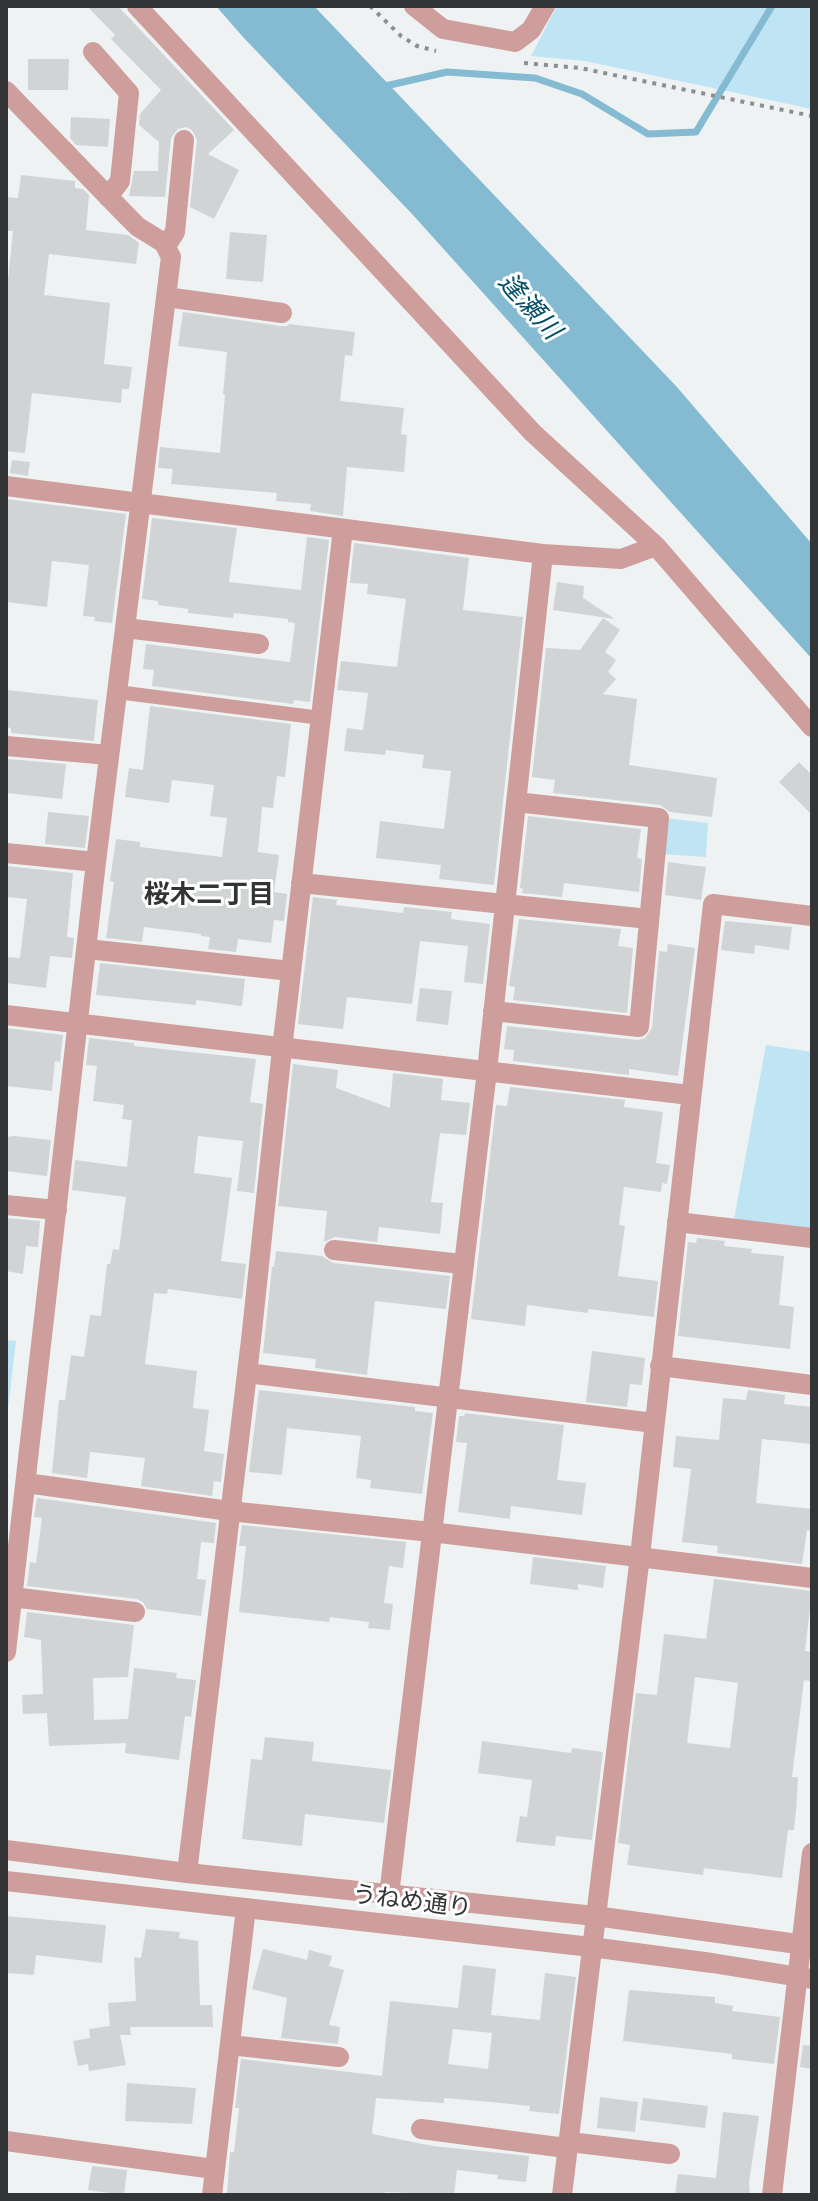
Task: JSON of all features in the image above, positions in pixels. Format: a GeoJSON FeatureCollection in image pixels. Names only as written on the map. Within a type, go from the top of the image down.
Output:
{"type":"FeatureCollection","features":[{"type":"Feature","properties":{"kind":"street"},"geometry":{"type":"LineString","coordinates":[[137,6],[533,433],[656,546],[812,727]]}},
{"type":"Feature","properties":{"kind":"street"},"geometry":{"type":"LineString","coordinates":[[414,6],[443,29],[515,42],[531,30],[545,6]]}},
{"type":"Feature","properties":{"kind":"street"},"geometry":{"type":"LineString","coordinates":[[93,52],[129,93],[120,181],[108,197]]}},
{"type":"Feature","properties":{"kind":"street"},"geometry":{"type":"LineString","coordinates":[[6,91],[138,227],[166,246],[171,262],[96,862],[6,1652]]}},
{"type":"Feature","properties":{"kind":"street"},"geometry":{"type":"LineString","coordinates":[[166,246],[175,232],[184,140]]}},
{"type":"Feature","properties":{"kind":"street"},"geometry":{"type":"LineString","coordinates":[[166,297],[282,313]]}},
{"type":"Feature","properties":{"kind":"street"},"geometry":{"type":"LineString","coordinates":[[6,486],[543,554],[621,559],[656,546]]}},
{"type":"Feature","properties":{"kind":"street"},"geometry":{"type":"LineString","coordinates":[[187,1873],[343,529]]}},
{"type":"Feature","properties":{"kind":"street"},"geometry":{"type":"LineString","coordinates":[[389,1895],[487,1071],[543,554]]}},
{"type":"Feature","properties":{"kind":"street"},"geometry":{"type":"LineString","coordinates":[[125,628],[259,644]]}},
{"type":"Feature","properties":{"kind":"street"},"geometry":{"type":"LineString","coordinates":[[6,746],[109,755]]}},
{"type":"Feature","properties":{"kind":"street"},"geometry":{"type":"LineString","coordinates":[[493,1011],[639,1027],[659,818],[516,802]]}},
{"type":"Feature","properties":{"kind":"street"},"geometry":{"type":"LineString","coordinates":[[6,853],[96,862]]}},
{"type":"Feature","properties":{"kind":"street"},"geometry":{"type":"LineString","coordinates":[[301,883],[649,919]]}},
{"type":"Feature","properties":{"kind":"street"},"geometry":{"type":"LineString","coordinates":[[562,2195],[640,1556],[713,904],[812,916]]}},
{"type":"Feature","properties":{"kind":"street"},"geometry":{"type":"LineString","coordinates":[[87,949],[291,971]]}},
{"type":"Feature","properties":{"kind":"street"},"geometry":{"type":"LineString","coordinates":[[6,1015],[690,1095]]}},
{"type":"Feature","properties":{"kind":"street"},"geometry":{"type":"LineString","coordinates":[[6,1205],[57,1210]]}},
{"type":"Feature","properties":{"kind":"street"},"geometry":{"type":"LineString","coordinates":[[677,1222],[812,1238]]}},
{"type":"Feature","properties":{"kind":"street"},"geometry":{"type":"LineString","coordinates":[[334,1250],[462,1264]]}},
{"type":"Feature","properties":{"kind":"street"},"geometry":{"type":"LineString","coordinates":[[660,1366],[812,1385]]}},
{"type":"Feature","properties":{"kind":"street"},"geometry":{"type":"LineString","coordinates":[[247,1373],[654,1423]]}},
{"type":"Feature","properties":{"kind":"street"},"geometry":{"type":"LineString","coordinates":[[26,1483],[229,1511],[812,1578]]}},
{"type":"Feature","properties":{"kind":"street"},"geometry":{"type":"LineString","coordinates":[[12,1597],[135,1612]]}},
{"type":"Feature","properties":{"kind":"street","name":"うねめ通り"},"geometry":{"type":"LineString","coordinates":[[6,1850],[187,1873],[595,1916],[807,1945]]}},
{"type":"Feature","properties":{"kind":"street"},"geometry":{"type":"LineString","coordinates":[[772,2195],[805,1977],[812,1853]]}},
{"type":"Feature","properties":{"kind":"street","name":"うねめ通り"},"geometry":{"type":"LineString","coordinates":[[6,1881],[591,1947],[805,1977]]}},
{"type":"Feature","properties":{"kind":"street"},"geometry":{"type":"LineString","coordinates":[[212,2195],[246,1908]]}},
{"type":"Feature","properties":{"kind":"street"},"geometry":{"type":"LineString","coordinates":[[230,2045],[339,2057]]}},
{"type":"Feature","properties":{"kind":"street"},"geometry":{"type":"LineString","coordinates":[[421,2129],[558,2147],[578,2143],[670,2154]]}},
{"type":"Feature","properties":{"kind":"street"},"geometry":{"type":"LineString","coordinates":[[6,2141],[214,2169]]}},
{"type":"Feature","properties":{"kind":"lane"},"geometry":{"type":"LineString","coordinates":[[117,692],[321,718]]}},
{"type":"Feature","properties":{"kind":"path"},"geometry":{"type":"LineString","coordinates":[[370,6],[401,36],[417,46],[440,52]]}},
{"type":"Feature","properties":{"kind":"path"},"geometry":{"type":"LineString","coordinates":[[523,63],[580,68],[812,116]]}},
{"type":"Feature","properties":{"kind":"shaded area"},"geometry":{"type":"Polygon","coordinates":[[[557,6],[812,6],[812,109],[585,61],[531,56],[557,6]]]}},
{"type":"Feature","properties":{"kind":"shaded area"},"geometry":{"type":"Polygon","coordinates":[[[665,818],[708,823],[706,857],[661,854],[665,818]]]}},
{"type":"Feature","properties":{"kind":"shaded area"},"geometry":{"type":"Polygon","coordinates":[[[766,1045],[812,1052],[812,1231],[734,1219],[766,1045]]]}},
{"type":"Feature","properties":{"kind":"shaded area"},"geometry":{"type":"Polygon","coordinates":[[[6,1340],[16,1341],[6,1426],[6,1340]]]}},
{"type":"Feature","properties":{"kind":"water","name":"逢瀬川"},"geometry":{"type":"Polygon","coordinates":[[[216,6],[314,6],[676,386],[812,544],[812,659],[413,215],[216,6]]]}},
{"type":"Feature","properties":{"kind":"building"},"geometry":{"type":"Polygon","coordinates":[[[87,6],[118,6],[234,130],[208,154],[239,170],[214,219],[190,207],[197,140],[192,130],[186,127],[178,129],[171,138],[165,197],[129,196],[134,171],[158,171],[159,142],[139,125],[140,114],[161,90],[111,39],[115,35],[87,6]]]}},
{"type":"Feature","properties":{"kind":"building"},"geometry":{"type":"Polygon","coordinates":[[[28,59],[69,59],[68,90],[28,90],[28,59]]]}},
{"type":"Feature","properties":{"kind":"building"},"geometry":{"type":"Polygon","coordinates":[[[71,117],[110,119],[108,147],[76,145],[70,138],[71,117]]]}},
{"type":"Feature","properties":{"kind":"building"},"geometry":{"type":"Polygon","coordinates":[[[21,175],[75,181],[75,188],[83,189],[89,195],[86,230],[128,235],[139,243],[136,264],[49,254],[44,295],[110,303],[104,364],[132,367],[129,389],[122,389],[121,403],[32,393],[25,453],[6,451],[6,299],[13,231],[6,231],[6,197],[18,198],[21,175]]]}},
{"type":"Feature","properties":{"kind":"building"},"geometry":{"type":"Polygon","coordinates":[[[230,232],[267,235],[263,282],[226,279],[230,232]]]}},
{"type":"Feature","properties":{"kind":"building"},"geometry":{"type":"Polygon","coordinates":[[[183,312],[280,326],[289,324],[355,332],[352,356],[345,355],[340,401],[404,408],[401,434],[407,435],[404,472],[347,467],[343,516],[310,511],[311,504],[276,501],[277,493],[171,484],[173,469],[158,468],[160,447],[220,453],[225,395],[227,352],[178,346],[183,312]]]}},
{"type":"Feature","properties":{"kind":"building"},"geometry":{"type":"Polygon","coordinates":[[[12,460],[30,462],[28,476],[10,473],[12,460]]]}},
{"type":"Feature","properties":{"kind":"building"},"geometry":{"type":"Polygon","coordinates":[[[6,499],[126,514],[112,623],[83,616],[89,565],[52,561],[47,607],[6,602],[6,499]]]}},
{"type":"Feature","properties":{"kind":"building"},"geometry":{"type":"Polygon","coordinates":[[[152,518],[237,528],[229,582],[301,590],[307,537],[329,540],[310,702],[294,700],[293,704],[152,686],[154,670],[143,669],[146,644],[290,662],[295,623],[288,622],[288,619],[234,613],[233,618],[188,613],[188,609],[158,605],[158,601],[142,599],[152,518]]]}},
{"type":"Feature","properties":{"kind":"building"},"geometry":{"type":"Polygon","coordinates":[[[354,543],[469,558],[463,610],[523,617],[494,885],[439,879],[441,865],[376,858],[380,821],[444,829],[451,771],[422,768],[424,755],[386,750],[385,755],[344,751],[347,728],[363,730],[368,693],[337,690],[341,661],[397,667],[406,599],[367,594],[368,584],[350,583],[354,543]]]}},
{"type":"Feature","properties":{"kind":"building"},"geometry":{"type":"Polygon","coordinates":[[[557,582],[584,586],[583,598],[615,619],[553,610],[557,582]]]}},
{"type":"Feature","properties":{"kind":"building"},"geometry":{"type":"Polygon","coordinates":[[[603,618],[620,630],[605,652],[616,660],[608,672],[616,679],[603,694],[637,699],[629,765],[717,778],[712,817],[670,812],[660,805],[553,793],[555,780],[532,777],[546,648],[580,650],[603,618]]]}},
{"type":"Feature","properties":{"kind":"building"},"geometry":{"type":"Polygon","coordinates":[[[6,690],[98,700],[94,741],[11,733],[11,728],[6,727],[6,690]]]}},
{"type":"Feature","properties":{"kind":"building"},"geometry":{"type":"Polygon","coordinates":[[[150,706],[291,724],[285,777],[277,776],[273,808],[262,807],[258,852],[279,855],[274,892],[287,894],[284,921],[274,920],[271,943],[238,939],[236,952],[208,949],[210,937],[144,927],[142,942],[106,938],[116,839],[140,842],[140,847],[222,857],[227,818],[210,816],[214,785],[172,780],[169,803],[125,797],[129,768],[143,770],[150,706]]]}},
{"type":"Feature","properties":{"kind":"building"},"geometry":{"type":"Polygon","coordinates":[[[8,759],[66,764],[62,799],[6,793],[8,759]]]}},
{"type":"Feature","properties":{"kind":"building"},"geometry":{"type":"Polygon","coordinates":[[[799,762],[812,775],[812,815],[779,782],[799,762]]]}},
{"type":"Feature","properties":{"kind":"building"},"geometry":{"type":"Polygon","coordinates":[[[48,812],[89,816],[85,848],[45,844],[48,812]]]}},
{"type":"Feature","properties":{"kind":"building"},"geometry":{"type":"Polygon","coordinates":[[[528,816],[641,829],[637,858],[642,859],[639,892],[564,883],[562,897],[522,893],[528,816]]]}},
{"type":"Feature","properties":{"kind":"building"},"geometry":{"type":"Polygon","coordinates":[[[668,862],[706,867],[701,900],[665,895],[668,862]]]}},
{"type":"Feature","properties":{"kind":"building"},"geometry":{"type":"Polygon","coordinates":[[[6,866],[73,873],[67,937],[74,938],[72,958],[50,956],[46,988],[6,983],[6,957],[20,958],[27,899],[6,897],[6,866]]]}},
{"type":"Feature","properties":{"kind":"building"},"geometry":{"type":"Polygon","coordinates":[[[313,897],[337,900],[336,905],[403,913],[404,907],[452,912],[451,919],[490,924],[483,984],[464,982],[468,946],[420,941],[412,1004],[347,997],[343,1029],[298,1024],[313,897]]]}},
{"type":"Feature","properties":{"kind":"building"},"geometry":{"type":"Polygon","coordinates":[[[519,919],[621,929],[618,946],[633,948],[627,1013],[513,1000],[515,987],[509,986],[519,919]]]}},
{"type":"Feature","properties":{"kind":"building"},"geometry":{"type":"Polygon","coordinates":[[[725,921],[792,927],[789,950],[755,945],[754,954],[721,950],[725,921]]]}},
{"type":"Feature","properties":{"kind":"building"},"geometry":{"type":"Polygon","coordinates":[[[668,944],[695,948],[678,1076],[629,1069],[629,1075],[513,1061],[514,1050],[504,1049],[507,1026],[638,1040],[645,1038],[652,1028],[659,951],[667,952],[668,944]]]}},
{"type":"Feature","properties":{"kind":"building"},"geometry":{"type":"Polygon","coordinates":[[[100,963],[245,979],[242,1006],[196,1000],[196,1005],[96,995],[100,963]]]}},
{"type":"Feature","properties":{"kind":"building"},"geometry":{"type":"Polygon","coordinates":[[[420,988],[452,991],[448,1025],[416,1021],[420,988]]]}},
{"type":"Feature","properties":{"kind":"building"},"geometry":{"type":"Polygon","coordinates":[[[6,1028],[63,1035],[60,1062],[55,1061],[52,1091],[6,1086],[6,1028]]]}},
{"type":"Feature","properties":{"kind":"building"},"geometry":{"type":"Polygon","coordinates":[[[89,1038],[256,1059],[250,1102],[263,1104],[254,1193],[237,1191],[243,1141],[198,1136],[194,1173],[232,1178],[221,1261],[246,1264],[242,1299],[168,1289],[167,1294],[154,1293],[145,1364],[197,1371],[193,1408],[209,1410],[204,1451],[224,1454],[221,1482],[214,1481],[212,1496],[141,1486],[145,1458],[90,1452],[87,1478],[52,1473],[59,1400],[65,1400],[71,1355],[84,1357],[90,1315],[101,1316],[107,1264],[110,1264],[113,1249],[119,1250],[126,1197],[72,1190],[75,1160],[127,1167],[132,1120],[122,1119],[124,1105],[93,1101],[97,1066],[86,1065],[89,1038]]]}},
{"type":"Feature","properties":{"kind":"building"},"geometry":{"type":"Polygon","coordinates":[[[293,1064],[338,1070],[336,1088],[390,1108],[393,1073],[443,1079],[441,1100],[470,1103],[466,1135],[440,1133],[431,1202],[443,1203],[440,1234],[379,1227],[377,1242],[335,1237],[324,1242],[327,1211],[278,1206],[293,1064]]]}},
{"type":"Feature","properties":{"kind":"building"},"geometry":{"type":"Polygon","coordinates":[[[510,1087],[625,1100],[624,1107],[663,1112],[656,1163],[670,1165],[667,1184],[662,1183],[661,1192],[624,1187],[619,1225],[625,1226],[618,1276],[658,1281],[654,1317],[527,1305],[525,1326],[471,1319],[496,1105],[507,1106],[510,1087]]]}},
{"type":"Feature","properties":{"kind":"building"},"geometry":{"type":"Polygon","coordinates":[[[6,1137],[51,1140],[47,1176],[6,1171],[6,1137]]]}},
{"type":"Feature","properties":{"kind":"building"},"geometry":{"type":"Polygon","coordinates":[[[6,1218],[40,1221],[38,1247],[26,1246],[23,1274],[6,1271],[6,1218]]]}},
{"type":"Feature","properties":{"kind":"building"},"geometry":{"type":"Polygon","coordinates":[[[697,1238],[725,1241],[724,1246],[752,1249],[751,1253],[784,1256],[779,1305],[794,1307],[790,1349],[678,1336],[688,1242],[696,1243],[697,1238]]]}},
{"type":"Feature","properties":{"kind":"building"},"geometry":{"type":"Polygon","coordinates":[[[276,1251],[322,1256],[333,1263],[450,1276],[446,1309],[375,1301],[367,1375],[315,1368],[316,1359],[263,1353],[276,1251]]]}},
{"type":"Feature","properties":{"kind":"building"},"geometry":{"type":"Polygon","coordinates":[[[592,1351],[645,1358],[642,1385],[630,1384],[627,1407],[586,1402],[592,1351]]]}},
{"type":"Feature","properties":{"kind":"building"},"geometry":{"type":"Polygon","coordinates":[[[259,1390],[415,1407],[415,1411],[433,1413],[422,1494],[370,1488],[371,1480],[356,1478],[361,1436],[287,1428],[282,1475],[249,1472],[259,1390]]]}},
{"type":"Feature","properties":{"kind":"building"},"geometry":{"type":"Polygon","coordinates":[[[748,1390],[785,1395],[784,1404],[812,1407],[812,1444],[762,1439],[756,1503],[812,1509],[812,1531],[807,1530],[802,1564],[717,1553],[718,1546],[682,1542],[691,1469],[673,1467],[676,1436],[719,1440],[723,1398],[746,1400],[748,1390]]]}},
{"type":"Feature","properties":{"kind":"building"},"geometry":{"type":"Polygon","coordinates":[[[465,1413],[564,1425],[557,1480],[586,1483],[582,1515],[511,1506],[510,1519],[458,1512],[467,1443],[456,1442],[459,1416],[465,1413]]]}},
{"type":"Feature","properties":{"kind":"building"},"geometry":{"type":"Polygon","coordinates":[[[37,1498],[216,1523],[214,1543],[201,1542],[197,1579],[206,1580],[201,1616],[147,1609],[137,1599],[27,1586],[30,1562],[36,1563],[42,1518],[34,1517],[37,1498]]]}},
{"type":"Feature","properties":{"kind":"building"},"geometry":{"type":"Polygon","coordinates":[[[242,1525],[406,1542],[403,1568],[389,1566],[384,1603],[393,1604],[390,1630],[368,1628],[369,1622],[330,1617],[329,1622],[239,1612],[246,1546],[239,1546],[242,1525]]]}},
{"type":"Feature","properties":{"kind":"building"},"geometry":{"type":"Polygon","coordinates":[[[533,1557],[606,1566],[603,1588],[578,1584],[578,1590],[530,1584],[533,1557]]]}},
{"type":"Feature","properties":{"kind":"building"},"geometry":{"type":"Polygon","coordinates":[[[714,1579],[812,1591],[805,1651],[812,1652],[812,1668],[810,1681],[804,1680],[792,1777],[798,1777],[794,1830],[788,1830],[782,1878],[704,1868],[703,1875],[627,1865],[630,1845],[618,1843],[636,1693],[657,1695],[664,1634],[706,1639],[714,1579]],[[695,1677],[687,1743],[730,1748],[738,1683],[695,1677]]]}},
{"type":"Feature","properties":{"kind":"building"},"geometry":{"type":"Polygon","coordinates":[[[27,1612],[134,1625],[128,1677],[93,1678],[94,1720],[128,1719],[134,1668],[177,1673],[176,1678],[196,1680],[191,1717],[185,1716],[179,1760],[125,1753],[126,1743],[49,1746],[47,1713],[23,1714],[22,1695],[43,1694],[41,1640],[24,1637],[27,1612]]]}},
{"type":"Feature","properties":{"kind":"building"},"geometry":{"type":"Polygon","coordinates":[[[265,1737],[314,1742],[312,1761],[391,1770],[384,1823],[305,1814],[302,1846],[242,1839],[251,1759],[262,1760],[265,1737]]]}},
{"type":"Feature","properties":{"kind":"building"},"geometry":{"type":"Polygon","coordinates":[[[482,1741],[571,1753],[572,1748],[603,1752],[592,1840],[556,1836],[555,1846],[516,1842],[520,1816],[527,1817],[532,1780],[478,1773],[482,1741]]]}},
{"type":"Feature","properties":{"kind":"building"},"geometry":{"type":"Polygon","coordinates":[[[6,1916],[106,1925],[102,1963],[36,1955],[34,1975],[6,1973],[6,1916]]]}},
{"type":"Feature","properties":{"kind":"building"},"geometry":{"type":"Polygon","coordinates":[[[146,1929],[180,1932],[179,1938],[198,1941],[200,2005],[212,2005],[213,2027],[130,2027],[131,2035],[120,2035],[126,2065],[89,2071],[88,2064],[78,2066],[73,2041],[90,2038],[89,2029],[110,2026],[108,2003],[136,2001],[134,1957],[141,1958],[146,1929]]]}},
{"type":"Feature","properties":{"kind":"building"},"geometry":{"type":"Polygon","coordinates":[[[263,1949],[307,1960],[309,1950],[332,1956],[329,1966],[344,1970],[329,2025],[340,2027],[338,2044],[281,2038],[287,1998],[252,1989],[263,1949]]]}},
{"type":"Feature","properties":{"kind":"building"},"geometry":{"type":"Polygon","coordinates":[[[463,1965],[496,1969],[491,2015],[540,2020],[545,1973],[576,1977],[559,2114],[529,2111],[530,2106],[491,2102],[444,2098],[444,2103],[376,2098],[372,2134],[433,2146],[529,2156],[526,2182],[457,2170],[454,2195],[385,2192],[384,2195],[227,2195],[230,2152],[234,2152],[239,2108],[235,2108],[241,2059],[382,2076],[390,2001],[458,2008],[463,1965]],[[453,2029],[448,2064],[488,2069],[492,2033],[453,2029]]]}},
{"type":"Feature","properties":{"kind":"building"},"geometry":{"type":"Polygon","coordinates":[[[629,1990],[715,1997],[715,2003],[733,2006],[732,2011],[780,2017],[774,2064],[732,2059],[732,2054],[623,2041],[629,1990]]]}},
{"type":"Feature","properties":{"kind":"building"},"geometry":{"type":"Polygon","coordinates":[[[803,2045],[812,2046],[812,2069],[800,2067],[803,2045]]]}},
{"type":"Feature","properties":{"kind":"building"},"geometry":{"type":"Polygon","coordinates":[[[127,2083],[196,2088],[192,2124],[125,2121],[127,2083]]]}},
{"type":"Feature","properties":{"kind":"building"},"geometry":{"type":"Polygon","coordinates":[[[600,2097],[638,2102],[635,2132],[597,2128],[600,2097]]]}},
{"type":"Feature","properties":{"kind":"building"},"geometry":{"type":"Polygon","coordinates":[[[643,2098],[708,2106],[705,2128],[640,2120],[643,2098]]]}},
{"type":"Feature","properties":{"kind":"building"},"geometry":{"type":"Polygon","coordinates":[[[723,2112],[759,2116],[749,2182],[750,2195],[675,2195],[678,2174],[716,2178],[723,2112]]]}},
{"type":"Feature","properties":{"kind":"building"},"geometry":{"type":"Polygon","coordinates":[[[92,2166],[127,2170],[124,2195],[88,2190],[92,2166]]]}},
{"type":"Feature","properties":{"kind":"waterway"},"geometry":{"type":"LineString","coordinates":[[381,87],[447,72],[535,78],[582,94],[648,134],[696,132],[772,6]]}},
{"type":"Feature","properties":{"kind":"district","name":"桜木二丁目"},"geometry":{"type":"Point","coordinates":[209,894]}}]}
